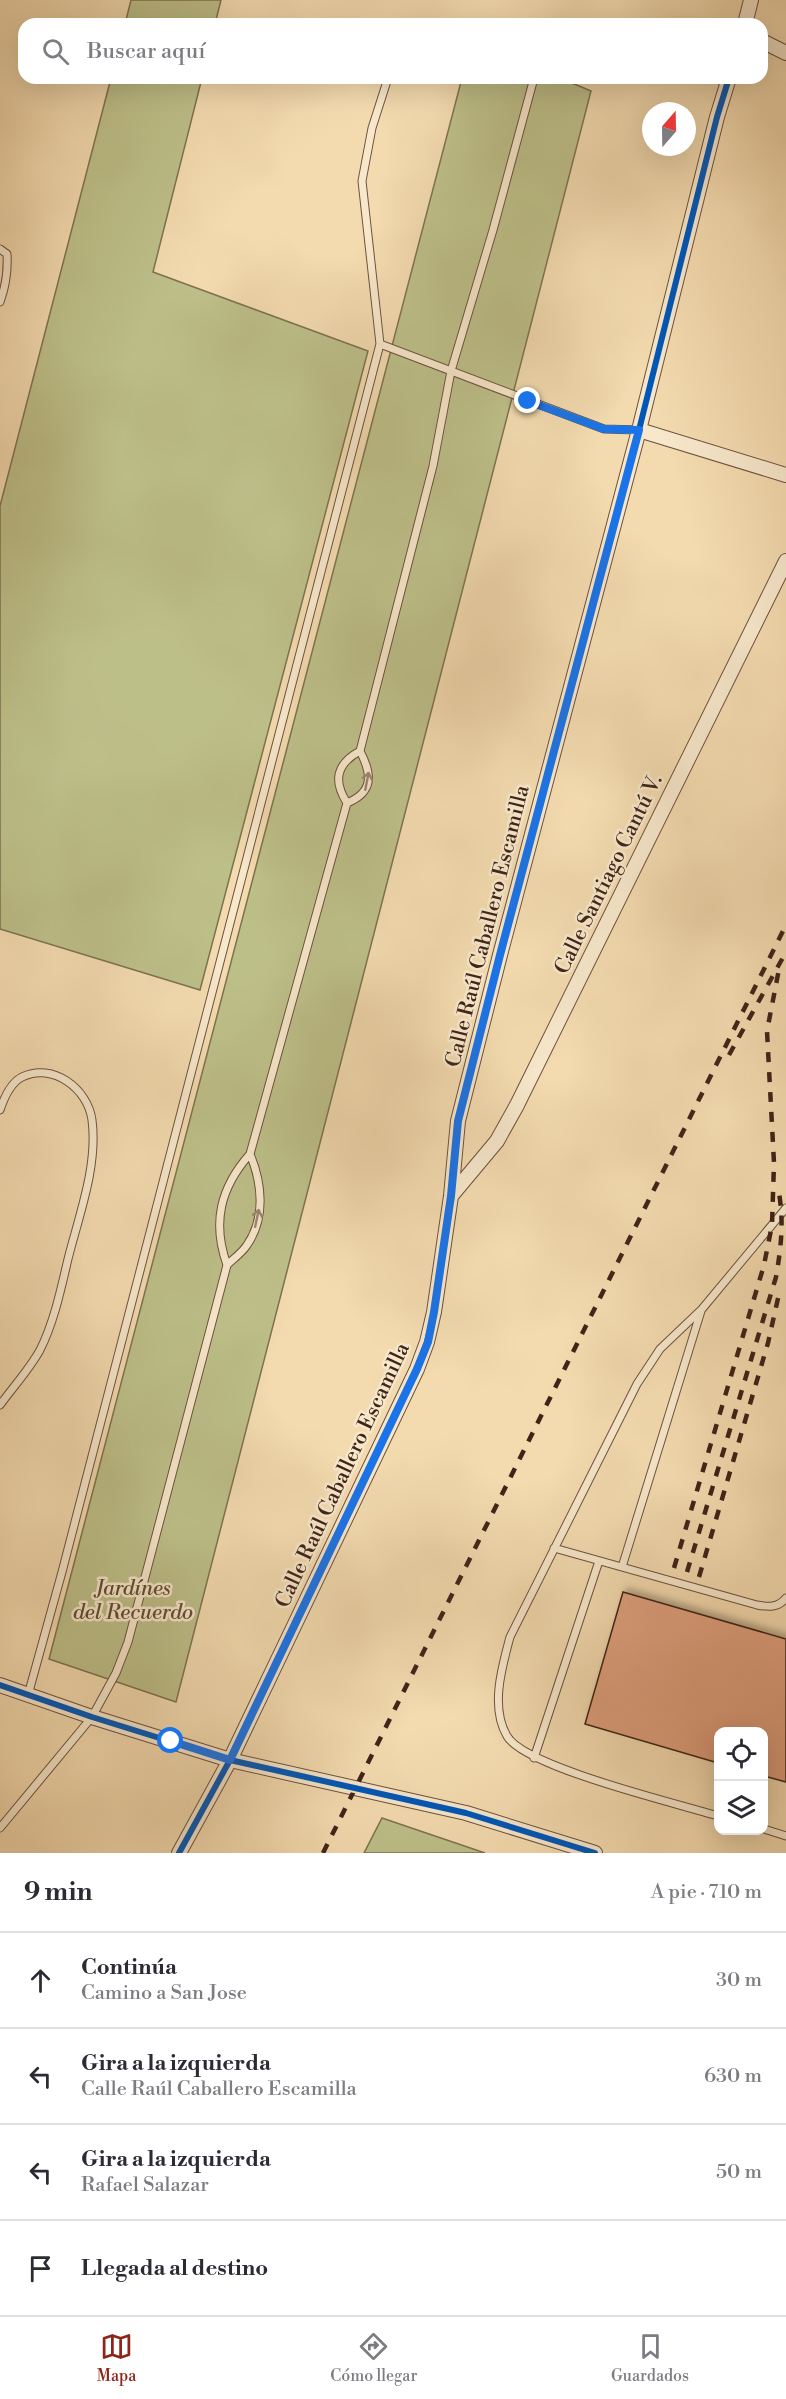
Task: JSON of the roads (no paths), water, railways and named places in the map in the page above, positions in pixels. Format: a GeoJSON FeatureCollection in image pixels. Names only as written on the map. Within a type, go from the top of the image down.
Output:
{"type":"FeatureCollection","features":[{"type":"Feature","properties":{"kind":"street"},"geometry":{"type":"LineString","coordinates":[[747,18],[752,0]]}},
{"type":"Feature","properties":{"kind":"street"},"geometry":{"type":"LineString","coordinates":[[768,44],[786,53]]}},
{"type":"Feature","properties":{"kind":"street","name":"Calle Raúl Caballero Escamilla"},"geometry":{"type":"LineString","coordinates":[[179,1853],[230,1760],[428,1342],[451,1196],[461,1110],[727,84]]}},
{"type":"Feature","properties":{"kind":"street"},"geometry":{"type":"LineString","coordinates":[[639,430],[786,476]]}},
{"type":"Feature","properties":{"kind":"street","name":"Calle Santiago Cantú V."},"geometry":{"type":"LineString","coordinates":[[451,1196],[497,1141],[517,1106],[786,561]]}},
{"type":"Feature","properties":{"kind":"street"},"geometry":{"type":"LineString","coordinates":[[0,1685],[92,1717],[230,1760],[466,1813],[595,1853]]}},
{"type":"Feature","properties":{"kind":"lane"},"geometry":{"type":"LineString","coordinates":[[28,1695],[62,1572],[380,344],[362,181],[370,136],[386,84]]}},
{"type":"Feature","properties":{"kind":"lane"},"geometry":{"type":"LineString","coordinates":[[347,803],[357,799],[369,783],[369,770],[360,752],[433,466],[451,371],[493,230],[532,84]]}},
{"type":"Feature","properties":{"kind":"lane"},"geometry":{"type":"LineString","coordinates":[[0,249],[7,254],[8,265],[6,287],[0,302]]}},
{"type":"Feature","properties":{"kind":"lane"},"geometry":{"type":"LineString","coordinates":[[380,344],[604,429],[639,430]]}},
{"type":"Feature","properties":{"kind":"lane"},"geometry":{"type":"LineString","coordinates":[[226,1265],[219,1245],[218,1224],[230,1182],[238,1167],[250,1154],[347,803],[339,787],[338,776],[341,766],[349,757],[360,752]]}},
{"type":"Feature","properties":{"kind":"lane"},"geometry":{"type":"LineString","coordinates":[[0,1110],[6,1094],[21,1077],[37,1073],[63,1077],[82,1094],[92,1119],[92,1152],[88,1181],[60,1293],[40,1349],[0,1405]]}},
{"type":"Feature","properties":{"kind":"lane"},"geometry":{"type":"LineString","coordinates":[[0,1828],[92,1717],[116,1673],[128,1642],[226,1265],[246,1247],[254,1233],[260,1184],[250,1154]]}},
{"type":"Feature","properties":{"kind":"lane"},"geometry":{"type":"LineString","coordinates":[[714,1815],[562,1769],[534,1758],[507,1737],[499,1707],[500,1675],[510,1637],[637,1384],[660,1349],[702,1309],[786,1208]]}},
{"type":"Feature","properties":{"kind":"lane"},"geometry":{"type":"LineString","coordinates":[[622,1567],[702,1309]]}},
{"type":"Feature","properties":{"kind":"lane"},"geometry":{"type":"LineString","coordinates":[[554,1548],[757,1605],[771,1607],[782,1603],[786,1598]]}},
{"type":"Feature","properties":{"kind":"lane"},"geometry":{"type":"LineString","coordinates":[[534,1758],[600,1561]]}},
{"type":"Feature","properties":{"kind":"lane"},"geometry":{"type":"LineString","coordinates":[[768,1830],[786,1836]]}},
{"type":"Feature","properties":{"kind":"railway"},"geometry":{"type":"LineString","coordinates":[[323,1853],[786,925]]}},
{"type":"Feature","properties":{"kind":"railway"},"geometry":{"type":"LineString","coordinates":[[729,1055],[786,952]]}},
{"type":"Feature","properties":{"kind":"railway"},"geometry":{"type":"LineString","coordinates":[[674,1568],[764,1265],[772,1225],[774,1163],[767,1031],[780,964]]}},
{"type":"Feature","properties":{"kind":"railway"},"geometry":{"type":"LineString","coordinates":[[687,1572],[776,1277],[781,1235],[779,1193]]}},
{"type":"Feature","properties":{"kind":"railway"},"geometry":{"type":"LineString","coordinates":[[699,1577],[768,1343],[779,1294]]}},
{"type":"Feature","properties":{"kind":"park label","name":"Jardínes del Recuerdo"},"geometry":{"type":"Point","coordinates":[133,1600]}}]}
